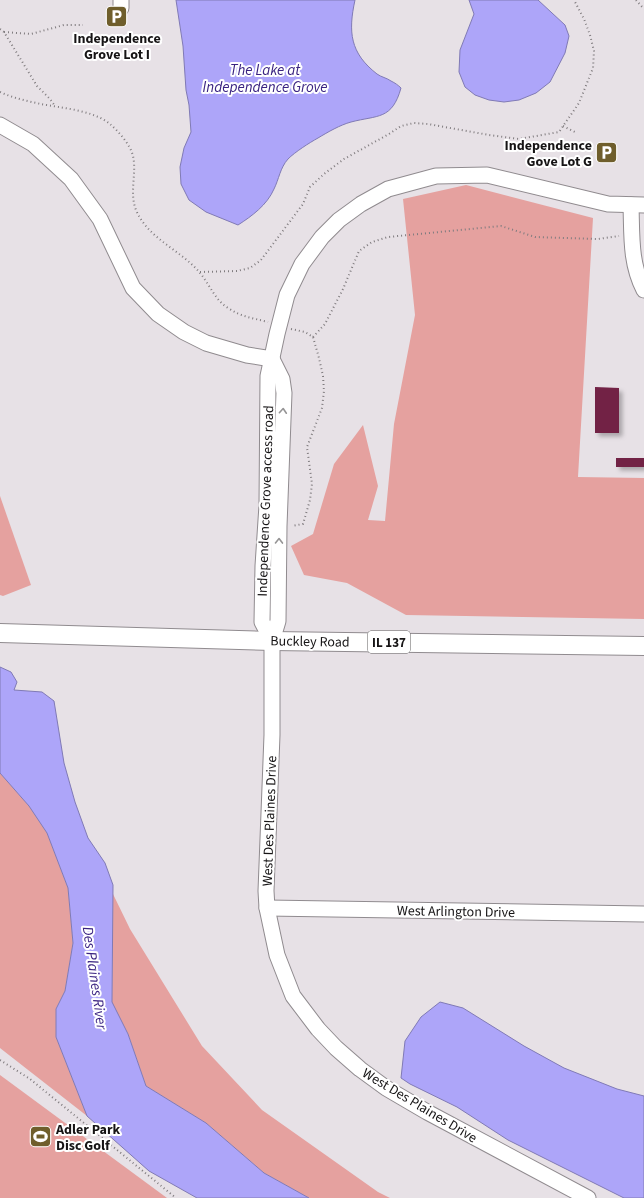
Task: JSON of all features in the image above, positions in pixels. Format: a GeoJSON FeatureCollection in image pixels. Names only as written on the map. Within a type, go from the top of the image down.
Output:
{"type":"FeatureCollection","features":[{"type":"Feature","properties":{"kind":"main road","name":"Buckley Road"},"geometry":{"type":"LineString","coordinates":[[0,633],[272,641],[644,646]]}},
{"type":"Feature","properties":{"kind":"street"},"geometry":{"type":"LineString","coordinates":[[0,125],[33,144],[70,179],[100,219],[133,288],[158,314],[184,332],[206,343],[247,355],[272,359]]}},
{"type":"Feature","properties":{"kind":"street","name":"Independence Grove access road"},"geometry":{"type":"LineString","coordinates":[[272,641],[278,622],[271,571],[267,505],[268,376],[287,295],[302,264],[310,252],[339,220],[361,204],[388,189],[436,176],[487,175],[608,204],[638,205]]}},
{"type":"Feature","properties":{"kind":"street"},"geometry":{"type":"LineString","coordinates":[[638,205],[632,234],[635,267],[644,290]]}},
{"type":"Feature","properties":{"kind":"street","name":"Independence Grove access road"},"geometry":{"type":"LineString","coordinates":[[272,359],[282,379],[284,393],[279,526],[262,622],[272,641]]}},
{"type":"Feature","properties":{"kind":"street","name":"West Des Plaines Drive"},"geometry":{"type":"LineString","coordinates":[[272,641],[272,735],[266,891],[267,908],[277,955],[294,996],[318,1029],[336,1048],[360,1069],[393,1092],[441,1120],[588,1198]]}},
{"type":"Feature","properties":{"kind":"street","name":"West Arlington Drive"},"geometry":{"type":"LineString","coordinates":[[267,908],[644,914]]}},
{"type":"Feature","properties":{"kind":"path"},"geometry":{"type":"LineString","coordinates":[[200,272],[237,271],[250,268],[261,260],[274,244],[303,204],[310,188],[324,174],[344,159],[401,126],[414,123],[428,124],[519,139],[559,132],[579,103],[592,68],[594,56],[590,35],[584,18],[574,0]]}},
{"type":"Feature","properties":{"kind":"path"},"geometry":{"type":"LineString","coordinates":[[636,0],[644,9]]}},
{"type":"Feature","properties":{"kind":"path"},"geometry":{"type":"LineString","coordinates":[[4,32],[31,34],[64,25],[83,25]]}},
{"type":"Feature","properties":{"kind":"path"},"geometry":{"type":"LineString","coordinates":[[0,29],[4,32],[37,86],[55,106]]}},
{"type":"Feature","properties":{"kind":"path"},"geometry":{"type":"LineString","coordinates":[[0,92],[23,100],[94,116],[109,123],[127,142],[133,156],[132,190],[134,203],[142,222],[200,272],[218,299],[227,308],[242,316],[305,332],[313,337],[323,376],[324,391],[322,408],[307,447],[312,484],[310,500],[303,524],[296,526],[279,526]]}},
{"type":"Feature","properties":{"kind":"path"},"geometry":{"type":"LineString","coordinates":[[563,126],[575,132]]}},
{"type":"Feature","properties":{"kind":"path"},"geometry":{"type":"LineString","coordinates":[[313,337],[326,324],[359,251],[372,242],[388,237],[501,226],[535,237],[598,239],[632,234]]}},
{"type":"Feature","properties":{"kind":"path"},"geometry":{"type":"LineString","coordinates":[[0,1060],[30,1079],[176,1198]]}},
{"type":"Feature","properties":{"kind":"shaded area"},"geometry":{"type":"Polygon","coordinates":[[[466,185],[593,218],[578,477],[644,478],[644,619],[406,615],[347,583],[304,575],[291,546],[313,534],[334,464],[363,425],[378,486],[368,520],[385,521],[394,424],[415,315],[403,199],[466,185]]]}},
{"type":"Feature","properties":{"kind":"shaded area"},"geometry":{"type":"Polygon","coordinates":[[[0,496],[31,585],[3,596],[0,595],[0,496]]]}},
{"type":"Feature","properties":{"kind":"shaded area"},"geometry":{"type":"Polygon","coordinates":[[[0,773],[29,806],[47,833],[68,888],[73,943],[65,991],[56,1009],[56,1037],[87,1116],[0,1048],[0,773]]]}},
{"type":"Feature","properties":{"kind":"shaded area"},"geometry":{"type":"Polygon","coordinates":[[[113,894],[130,929],[202,1046],[262,1110],[378,1192],[390,1198],[309,1198],[264,1173],[206,1123],[146,1086],[128,1034],[112,1003],[113,894]]]}},
{"type":"Feature","properties":{"kind":"shaded area","name":"Adler Park Disc Golf"},"geometry":{"type":"Polygon","coordinates":[[[0,1075],[167,1198],[0,1198],[0,1075]]]}},
{"type":"Feature","properties":{"kind":"water","name":"The Lake at Independence Grove"},"geometry":{"type":"Polygon","coordinates":[[[176,0],[355,0],[352,32],[356,50],[368,66],[377,74],[388,79],[401,88],[397,98],[393,106],[383,114],[338,127],[310,142],[294,153],[283,166],[271,195],[254,214],[238,225],[206,212],[189,200],[181,184],[180,167],[184,148],[191,132],[183,46],[176,0]]]}},
{"type":"Feature","properties":{"kind":"water"},"geometry":{"type":"Polygon","coordinates":[[[469,0],[538,0],[565,25],[569,36],[565,53],[550,82],[536,93],[519,100],[504,102],[489,100],[475,95],[465,87],[459,72],[460,50],[474,14],[469,0]]]}},
{"type":"Feature","properties":{"kind":"water","name":"Des Plaines River"},"geometry":{"type":"Polygon","coordinates":[[[0,667],[11,672],[17,682],[14,690],[42,692],[54,701],[64,763],[75,802],[88,838],[105,863],[113,885],[112,1002],[128,1034],[146,1086],[206,1123],[264,1173],[309,1198],[197,1198],[149,1171],[87,1116],[56,1037],[56,1009],[65,991],[73,943],[68,888],[47,833],[29,806],[0,773],[0,667]]]}},
{"type":"Feature","properties":{"kind":"water"},"geometry":{"type":"Polygon","coordinates":[[[440,1002],[463,1008],[524,1046],[564,1068],[617,1089],[644,1096],[644,1198],[624,1198],[508,1140],[457,1107],[401,1078],[405,1041],[421,1017],[440,1002]]]}},
{"type":"Feature","properties":{"kind":"building"},"geometry":{"type":"Polygon","coordinates":[[[595,387],[619,388],[619,433],[595,433],[595,387]]]}},
{"type":"Feature","properties":{"kind":"building"},"geometry":{"type":"Polygon","coordinates":[[[616,458],[644,458],[644,467],[616,467],[616,458]]]}},
{"type":"Feature","properties":{"kind":"place","name":"Independence Grove Lot I"},"geometry":{"type":"Point","coordinates":[117,16]}},
{"type":"Feature","properties":{"kind":"place","name":"Independence Gove Lot G"},"geometry":{"type":"Point","coordinates":[607,153]}},
{"type":"Feature","properties":{"kind":"place","name":"Adler Park Disc Golf"},"geometry":{"type":"Point","coordinates":[41,1137]}}]}
